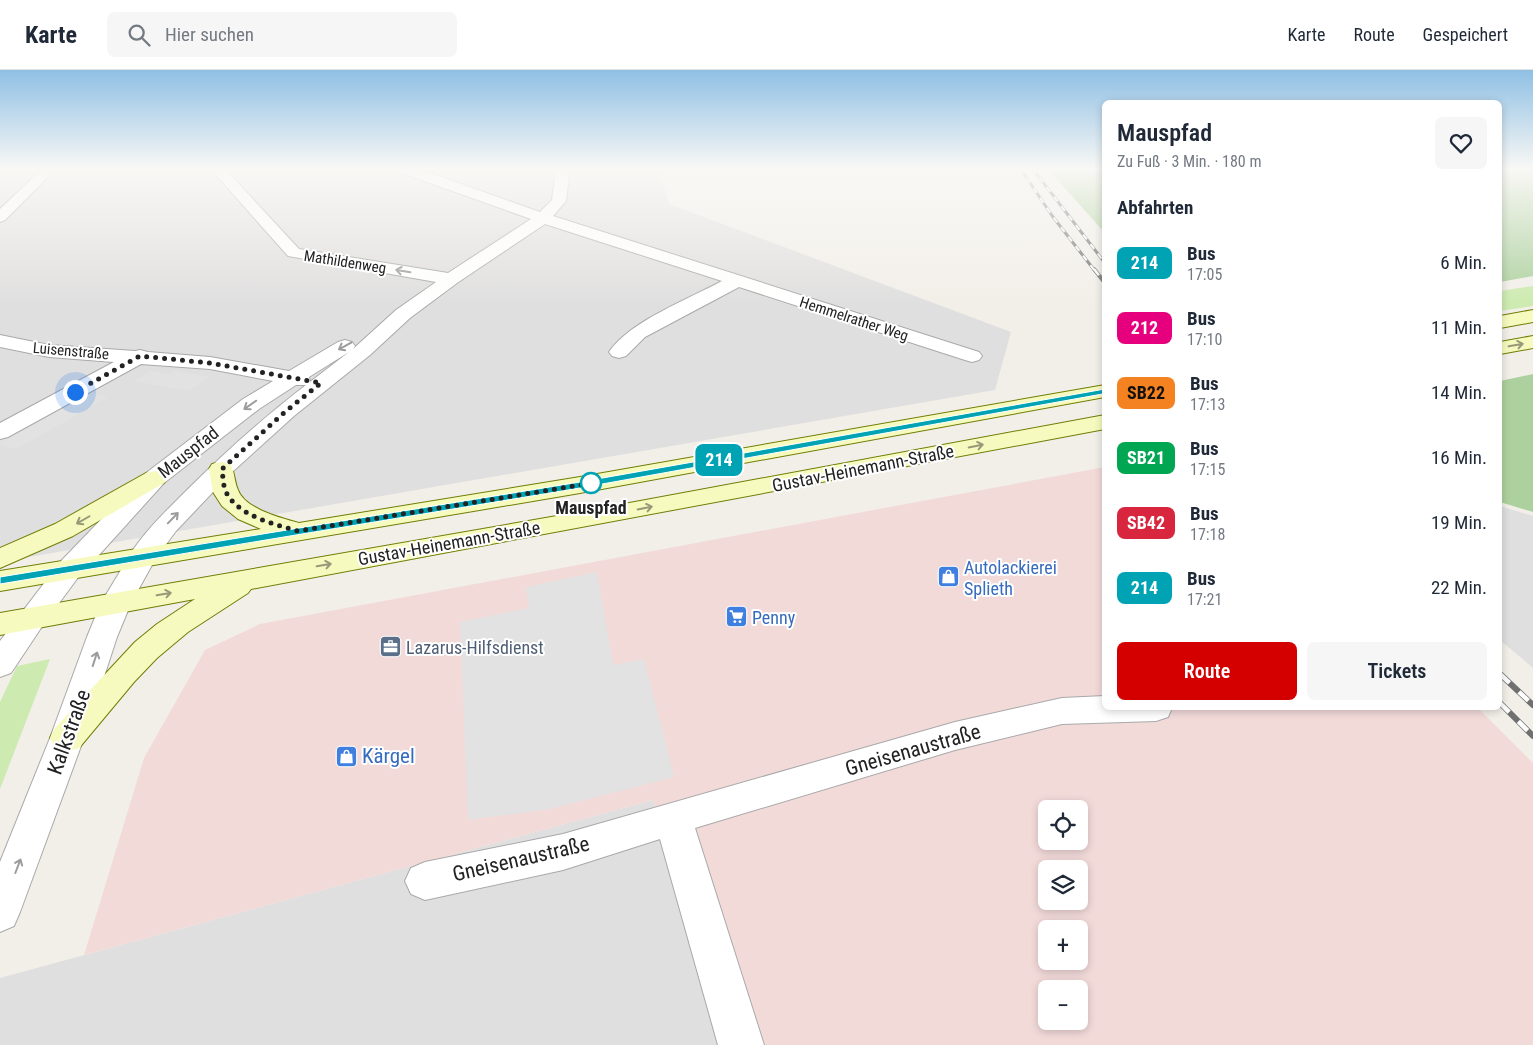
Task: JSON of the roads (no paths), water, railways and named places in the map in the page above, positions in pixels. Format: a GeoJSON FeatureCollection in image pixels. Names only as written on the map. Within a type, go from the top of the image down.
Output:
{"type":"FeatureCollection","features":[{"type":"Feature","properties":{"kind":"main road"},"geometry":{"type":"LineString","coordinates":[[1502,322],[1533,316]]}},
{"type":"Feature","properties":{"kind":"main road"},"geometry":{"type":"LineString","coordinates":[[1502,348],[1533,342]]}},
{"type":"Feature","properties":{"kind":"main road","name":"Gustav-Heinemann-Straße"},"geometry":{"type":"LineString","coordinates":[[0,580],[580,485],[1102,392]]}},
{"type":"Feature","properties":{"kind":"main road","name":"Gustav-Heinemann-Straße"},"geometry":{"type":"LineString","coordinates":[[0,624],[607,516],[1102,423]]}},
{"type":"Feature","properties":{"kind":"main road"},"geometry":{"type":"LineString","coordinates":[[222,469],[226,491],[237,506],[270,523],[298,531]]}},
{"type":"Feature","properties":{"kind":"main road"},"geometry":{"type":"LineString","coordinates":[[0,559],[64,530],[155,478]]}},
{"type":"Feature","properties":{"kind":"main road"},"geometry":{"type":"LineString","coordinates":[[67,738],[118,679],[157,641],[192,615],[250,579]]}},
{"type":"Feature","properties":{"kind":"street","name":"Mathildenweg"},"geometry":{"type":"LineString","coordinates":[[258,214],[294,253],[451,279]]}},
{"type":"Feature","properties":{"kind":"street","name":"Hemmelrather Weg"},"geometry":{"type":"LineString","coordinates":[[531,214],[972,356]]}},
{"type":"Feature","properties":{"kind":"street","name":"Mauspfad"},"geometry":{"type":"LineString","coordinates":[[71,568],[155,478],[219,427],[291,378],[403,314],[547,214]]}},
{"type":"Feature","properties":{"kind":"street"},"geometry":{"type":"LineString","coordinates":[[619,352],[638,333],[736,281]]}},
{"type":"Feature","properties":{"kind":"street","name":"Mauspfad"},"geometry":{"type":"LineString","coordinates":[[144,556],[167,524],[222,469],[286,411],[364,351],[403,314]]}},
{"type":"Feature","properties":{"kind":"street","name":"Luisenstraße"},"geometry":{"type":"LineString","coordinates":[[0,342],[49,351],[140,356],[210,363],[321,383]]}},
{"type":"Feature","properties":{"kind":"street"},"geometry":{"type":"LineString","coordinates":[[0,432],[140,356]]}},
{"type":"Feature","properties":{"kind":"street","name":"Kalkstraße"},"geometry":{"type":"LineString","coordinates":[[0,912],[67,738],[102,637],[116,603],[144,556]]}},
{"type":"Feature","properties":{"kind":"street"},"geometry":{"type":"LineString","coordinates":[[0,665],[33,617],[71,568]]}},
{"type":"Feature","properties":{"kind":"street","name":"Gneisenaustraße"},"geometry":{"type":"LineString","coordinates":[[425,881],[563,852],[955,736],[1062,711],[1102,710]]}},
{"type":"Feature","properties":{"kind":"street"},"geometry":{"type":"LineString","coordinates":[[673,818],[741,1045]]}},
{"type":"Feature","properties":{"kind":"railway"},"geometry":{"type":"LineString","coordinates":[[1051,214],[1095,271]]}},
{"type":"Feature","properties":{"kind":"railway"},"geometry":{"type":"LineString","coordinates":[[1067,214],[1102,259]]}},
{"type":"Feature","properties":{"kind":"railway"},"geometry":{"type":"LineString","coordinates":[[1094,269],[1102,279]]}},
{"type":"Feature","properties":{"kind":"railway"},"geometry":{"type":"LineString","coordinates":[[1502,676],[1533,705]]}},
{"type":"Feature","properties":{"kind":"railway"},"geometry":{"type":"LineString","coordinates":[[1502,705],[1533,736]]}},
{"type":"Feature","properties":{"kind":"place","name":"Mauspfad"},"geometry":{"type":"Point","coordinates":[591,483]}},
{"type":"Feature","properties":{"kind":"place","name":"Autolackierei Splieth"},"geometry":{"type":"Point","coordinates":[948,577]}},
{"type":"Feature","properties":{"kind":"place","name":"Penny"},"geometry":{"type":"Point","coordinates":[736,617]}},
{"type":"Feature","properties":{"kind":"place","name":"Lazarus-Hilfsdienst"},"geometry":{"type":"Point","coordinates":[390,647]}},
{"type":"Feature","properties":{"kind":"place","name":"Kärgel"},"geometry":{"type":"Point","coordinates":[346,756]}}]}
